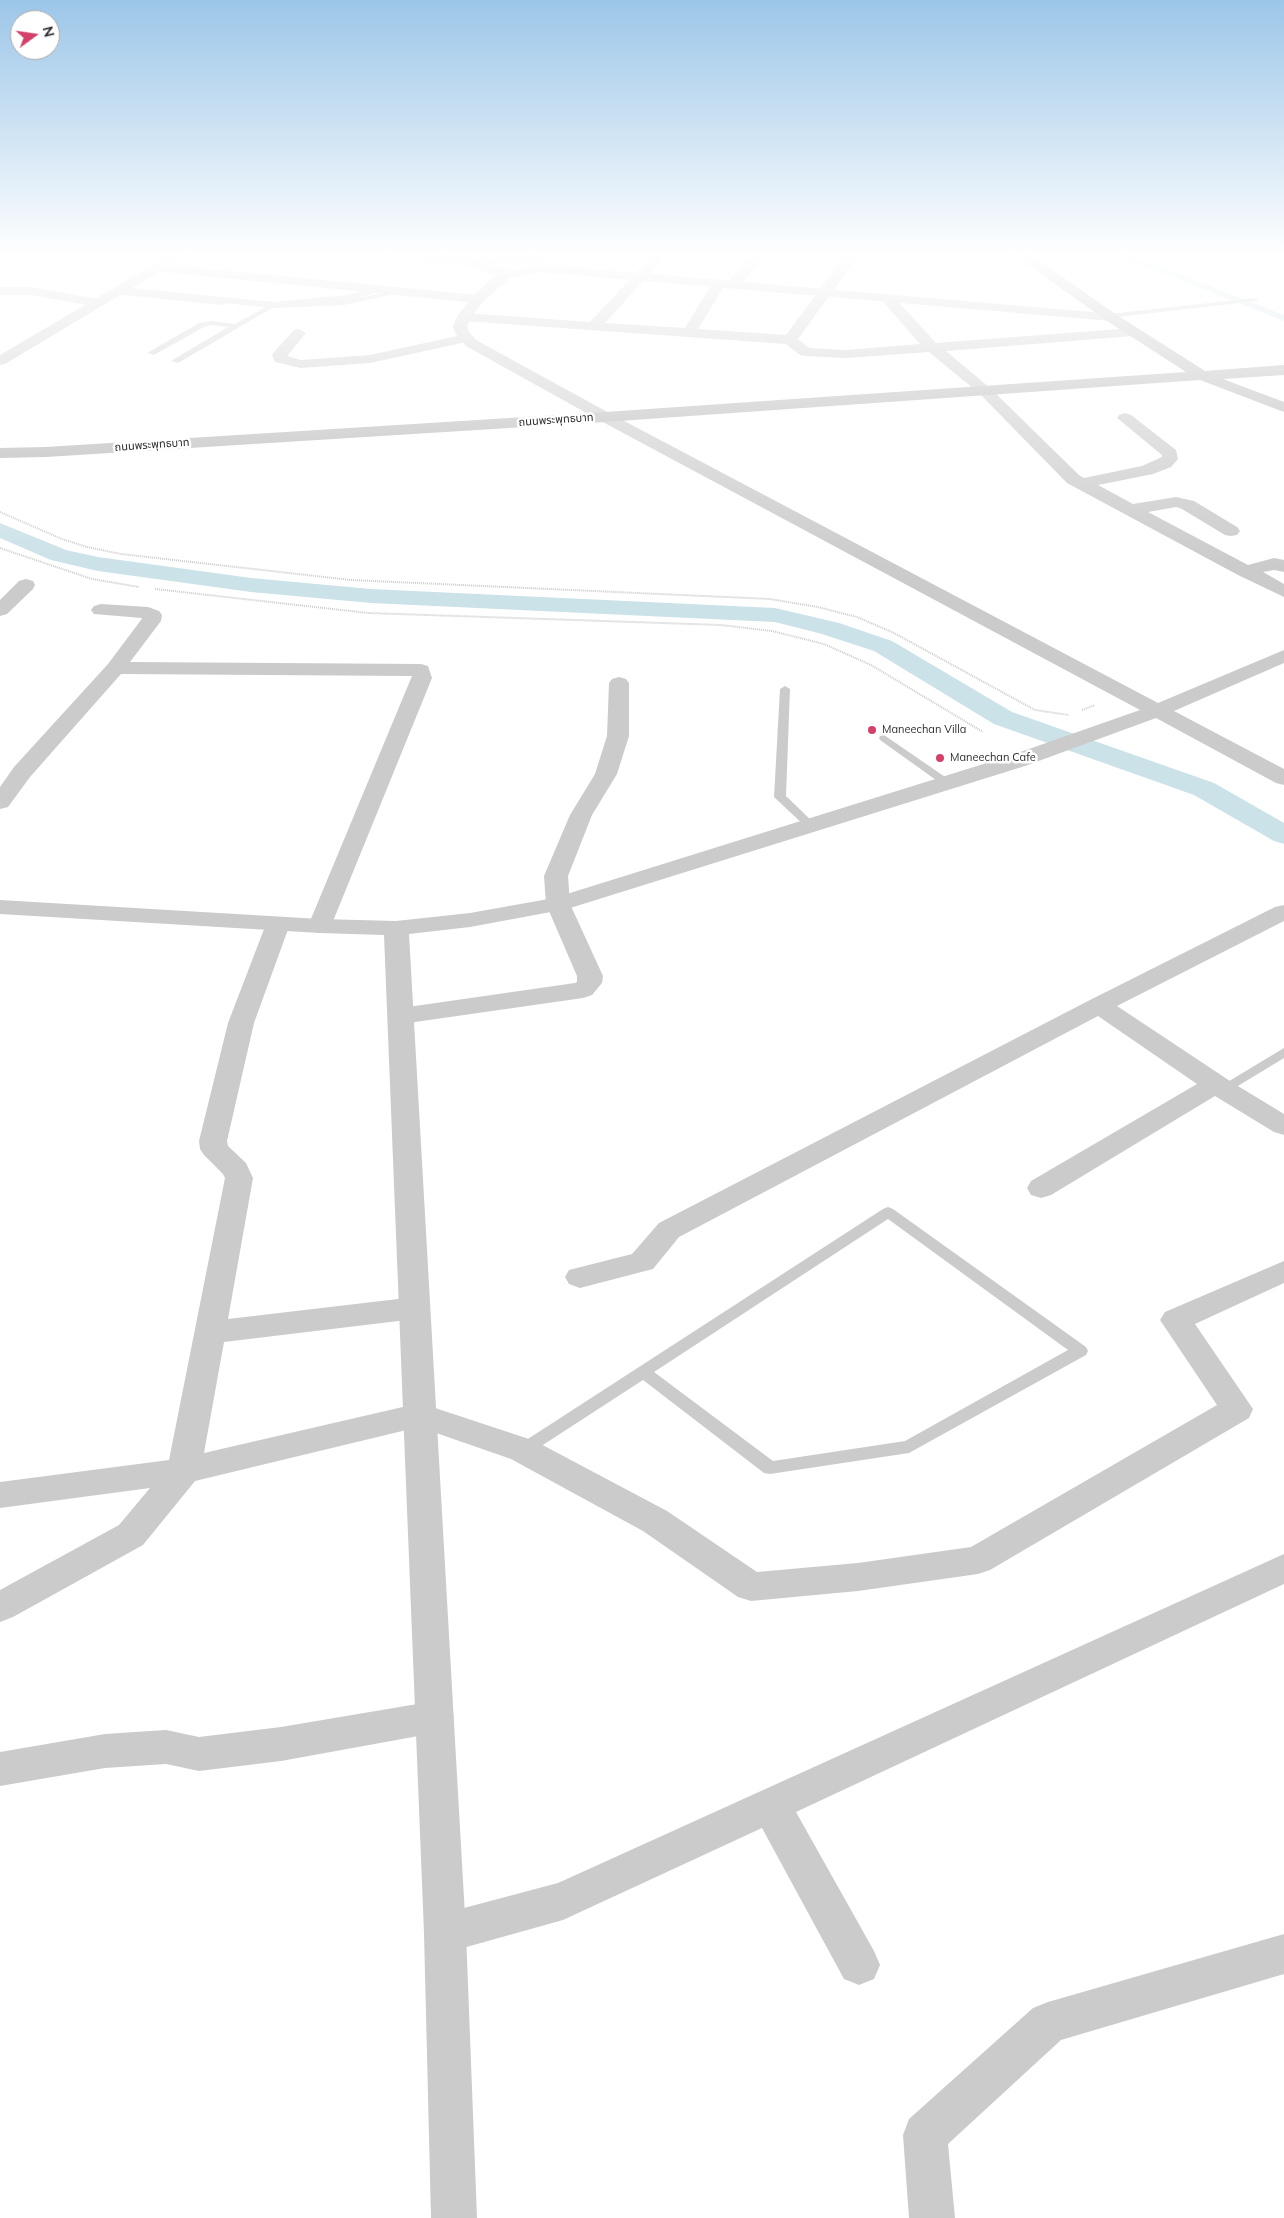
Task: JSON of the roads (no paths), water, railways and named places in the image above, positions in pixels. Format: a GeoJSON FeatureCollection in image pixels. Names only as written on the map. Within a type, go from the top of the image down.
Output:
{"type":"FeatureCollection","features":[{"type":"Feature","properties":{"kind":"main road"},"geometry":{"type":"LineString","coordinates":[[1175,359],[1202,376],[1284,407]]}},
{"type":"Feature","properties":{"kind":"main road","name":"ถนนพระพุทธบาท"},"geometry":{"type":"LineString","coordinates":[[0,453],[55,452],[605,417],[1284,370]]}},
{"type":"Feature","properties":{"kind":"street"},"geometry":{"type":"LineString","coordinates":[[280,359],[300,364],[364,359]]}},
{"type":"Feature","properties":{"kind":"street"},"geometry":{"type":"LineString","coordinates":[[499,359],[605,417],[1284,778]]}},
{"type":"Feature","properties":{"kind":"street"},"geometry":{"type":"LineString","coordinates":[[946,359],[985,391],[1073,479],[1284,591]]}},
{"type":"Feature","properties":{"kind":"street"},"geometry":{"type":"LineString","coordinates":[[1081,484],[1146,470],[1165,463],[1170,459],[1170,453],[1124,418]]}},
{"type":"Feature","properties":{"kind":"street"},"geometry":{"type":"LineString","coordinates":[[1129,510],[1176,502],[1188,505],[1231,531]]}},
{"type":"Feature","properties":{"kind":"street"},"geometry":{"type":"LineString","coordinates":[[1245,571],[1274,564],[1284,566]]}},
{"type":"Feature","properties":{"kind":"street"},"geometry":{"type":"LineString","coordinates":[[0,610],[26,584]]}},
{"type":"Feature","properties":{"kind":"street"},"geometry":{"type":"LineString","coordinates":[[0,802],[22,772],[115,668],[150,621],[152,615],[148,613],[102,610]]}},
{"type":"Feature","properties":{"kind":"street"},"geometry":{"type":"LineString","coordinates":[[0,907],[278,924],[396,928],[470,920],[558,904],[1017,761],[1156,711],[1284,656]]}},
{"type":"Feature","properties":{"kind":"street"},"geometry":{"type":"LineString","coordinates":[[115,668],[421,670],[422,678],[320,926]]}},
{"type":"Feature","properties":{"kind":"street"},"geometry":{"type":"LineString","coordinates":[[401,1016],[583,990],[589,983],[590,976],[558,904],[556,876],[581,815],[606,774],[618,736],[618,683]]}},
{"type":"Feature","properties":{"kind":"street"},"geometry":{"type":"LineString","coordinates":[[580,1277],[642,1262],[669,1230],[1099,1005],[1284,912]]}},
{"type":"Feature","properties":{"kind":"street"},"geometry":{"type":"LineString","coordinates":[[0,1608],[131,1535],[184,1470],[212,1332],[239,1178],[236,1170],[214,1149],[213,1141],[241,1023],[278,924]]}},
{"type":"Feature","properties":{"kind":"street"},"geometry":{"type":"LineString","coordinates":[[396,928],[445,1933],[454,2218]]}},
{"type":"Feature","properties":{"kind":"street"},"geometry":{"type":"LineString","coordinates":[[1099,1005],[1220,1086],[1284,1126]]}},
{"type":"Feature","properties":{"kind":"street"},"geometry":{"type":"LineString","coordinates":[[1041,1188],[1220,1086]]}},
{"type":"Feature","properties":{"kind":"street"},"geometry":{"type":"LineString","coordinates":[[0,1495],[184,1470],[420,1415],[523,1450],[655,1521],[752,1587],[858,1577],[978,1560],[1237,1409],[1176,1320],[1284,1271]]}},
{"type":"Feature","properties":{"kind":"street"},"geometry":{"type":"LineString","coordinates":[[212,1332],[415,1308]]}},
{"type":"Feature","properties":{"kind":"street"},"geometry":{"type":"LineString","coordinates":[[445,1933],[563,1902],[1284,1568]]}},
{"type":"Feature","properties":{"kind":"street"},"geometry":{"type":"LineString","coordinates":[[0,1769],[105,1751],[166,1747],[199,1754],[280,1744],[435,1717]]}},
{"type":"Feature","properties":{"kind":"street"},"geometry":{"type":"LineString","coordinates":[[771,1806],[859,1965]]}},
{"type":"Feature","properties":{"kind":"street"},"geometry":{"type":"LineString","coordinates":[[932,2218],[924,2135],[1048,2023],[1284,1954]]}},
{"type":"Feature","properties":{"kind":"lane"},"geometry":{"type":"LineString","coordinates":[[175,361],[179,359]]}},
{"type":"Feature","properties":{"kind":"lane"},"geometry":{"type":"LineString","coordinates":[[785,689],[780,796],[812,826]]}},
{"type":"Feature","properties":{"kind":"lane"},"geometry":{"type":"LineString","coordinates":[[884,738],[947,783]]}},
{"type":"Feature","properties":{"kind":"lane"},"geometry":{"type":"LineString","coordinates":[[1220,1086],[1284,1052]]}},
{"type":"Feature","properties":{"kind":"lane"},"geometry":{"type":"LineString","coordinates":[[523,1450],[888,1212],[1080,1351],[909,1447],[770,1468],[643,1372]]}},
{"type":"Feature","properties":{"kind":"waterway"},"geometry":{"type":"LineString","coordinates":[[0,530],[59,555],[98,564],[251,585],[371,596],[775,615],[830,628],[883,646],[1003,718],[1204,789],[1284,835]]}},
{"type":"Feature","properties":{"kind":"place","name":"Maneechan Villa"},"geometry":{"type":"Point","coordinates":[872,730]}},
{"type":"Feature","properties":{"kind":"place","name":"Maneechan Cafe"},"geometry":{"type":"Point","coordinates":[940,758]}}]}
